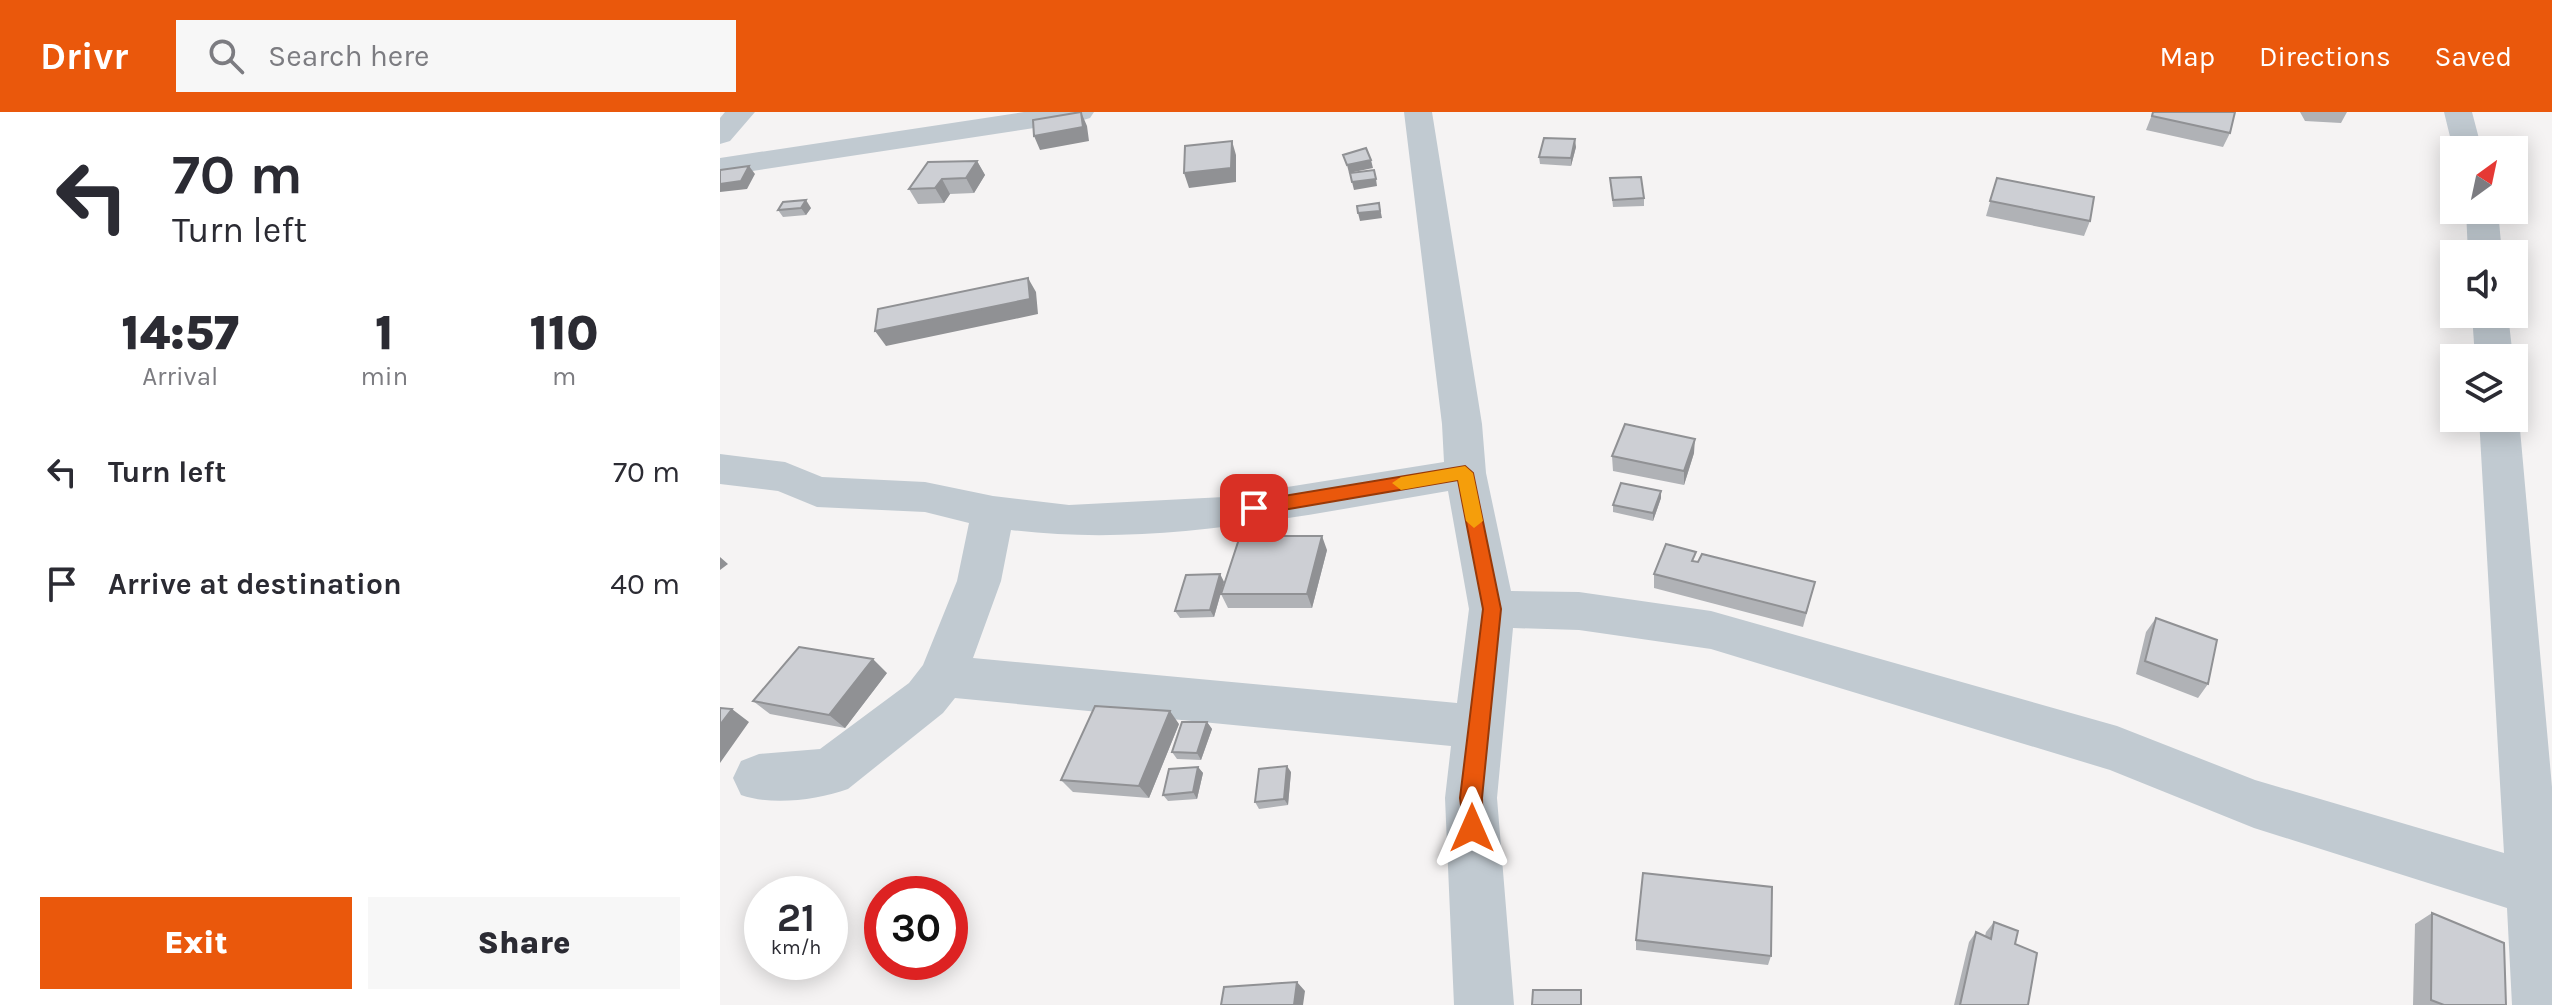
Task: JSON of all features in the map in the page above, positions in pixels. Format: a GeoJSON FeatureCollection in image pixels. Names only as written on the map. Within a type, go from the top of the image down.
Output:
{"type":"FeatureCollection","features":[{"type":"Feature","properties":{"kind":"street"},"geometry":{"type":"LineString","coordinates":[[720,135],[741,112]]}},
{"type":"Feature","properties":{"kind":"street"},"geometry":{"type":"LineString","coordinates":[[720,167],[1080,112]]}},
{"type":"Feature","properties":{"kind":"street"},"geometry":{"type":"LineString","coordinates":[[1418,112],[1462,424],[1465,473],[1492,609],[1471,798],[1484,1005]]}},
{"type":"Feature","properties":{"kind":"street"},"geometry":{"type":"LineString","coordinates":[[2458,112],[2464,136]]}},
{"type":"Feature","properties":{"kind":"street"},"geometry":{"type":"LineString","coordinates":[[2500,432],[2543,892],[2542,1005]]}},
{"type":"Feature","properties":{"kind":"street"},"geometry":{"type":"LineString","coordinates":[[720,469],[785,477],[817,492],[925,497],[993,512],[1069,521],[1224,513],[1465,473]]}},
{"type":"Feature","properties":{"kind":"street"},"geometry":{"type":"LineString","coordinates":[[759,778],[830,772],[926,698],[943,676],[979,581],[993,512]]}},
{"type":"Feature","properties":{"kind":"street"},"geometry":{"type":"LineString","coordinates":[[1492,609],[1579,611],[1711,630],[2117,749],[2254,804],[2543,892]]}},
{"type":"Feature","properties":{"kind":"street"},"geometry":{"type":"LineString","coordinates":[[943,676],[1478,727]]}},
{"type":"Feature","properties":{"kind":"building"},"geometry":{"type":"Polygon","coordinates":[[[1081,112],[1083,127],[1034,136],[1033,120],[1081,112]]]}},
{"type":"Feature","properties":{"kind":"building"},"geometry":{"type":"Polygon","coordinates":[[[2153,112],[2235,112],[2230,133],[2152,116],[2153,112]]]}},
{"type":"Feature","properties":{"kind":"building"},"geometry":{"type":"Polygon","coordinates":[[[1544,138],[1575,139],[1571,158],[1539,157],[1544,138]]]}},
{"type":"Feature","properties":{"kind":"building"},"geometry":{"type":"Polygon","coordinates":[[[1232,141],[1231,168],[1184,173],[1185,146],[1232,141]]]}},
{"type":"Feature","properties":{"kind":"building"},"geometry":{"type":"Polygon","coordinates":[[[1366,148],[1371,160],[1347,165],[1343,155],[1366,148]]]}},
{"type":"Feature","properties":{"kind":"building"},"geometry":{"type":"Polygon","coordinates":[[[977,161],[966,178],[942,179],[935,188],[909,189],[928,162],[977,161]]]}},
{"type":"Feature","properties":{"kind":"building"},"geometry":{"type":"Polygon","coordinates":[[[749,166],[741,181],[720,184],[720,170],[749,166]]]}},
{"type":"Feature","properties":{"kind":"building"},"geometry":{"type":"Polygon","coordinates":[[[1374,170],[1376,179],[1352,182],[1350,173],[1374,170]]]}},
{"type":"Feature","properties":{"kind":"building"},"geometry":{"type":"Polygon","coordinates":[[[1641,177],[1644,198],[1613,200],[1610,178],[1641,177]]]}},
{"type":"Feature","properties":{"kind":"building"},"geometry":{"type":"Polygon","coordinates":[[[1997,178],[2094,197],[2090,221],[1990,201],[1997,178]]]}},
{"type":"Feature","properties":{"kind":"building"},"geometry":{"type":"Polygon","coordinates":[[[806,200],[801,208],[778,210],[783,202],[806,200]]]}},
{"type":"Feature","properties":{"kind":"building"},"geometry":{"type":"Polygon","coordinates":[[[1379,203],[1380,211],[1358,213],[1357,206],[1379,203]]]}},
{"type":"Feature","properties":{"kind":"building"},"geometry":{"type":"Polygon","coordinates":[[[1028,278],[1030,299],[875,331],[878,309],[1028,278]]]}},
{"type":"Feature","properties":{"kind":"building"},"geometry":{"type":"Polygon","coordinates":[[[1625,424],[1695,439],[1684,471],[1612,456],[1625,424]]]}},
{"type":"Feature","properties":{"kind":"building"},"geometry":{"type":"Polygon","coordinates":[[[1621,483],[1661,491],[1653,513],[1613,505],[1621,483]]]}},
{"type":"Feature","properties":{"kind":"building"},"geometry":{"type":"Polygon","coordinates":[[[1240,536],[1322,536],[1307,594],[1221,594],[1240,536]]]}},
{"type":"Feature","properties":{"kind":"building"},"geometry":{"type":"Polygon","coordinates":[[[1666,544],[1696,552],[1692,561],[1698,562],[1702,554],[1815,582],[1806,613],[1654,574],[1666,544]]]}},
{"type":"Feature","properties":{"kind":"building"},"geometry":{"type":"Polygon","coordinates":[[[1220,574],[1210,610],[1175,611],[1186,575],[1220,574]]]}},
{"type":"Feature","properties":{"kind":"building"},"geometry":{"type":"Polygon","coordinates":[[[2156,618],[2217,640],[2208,684],[2145,661],[2156,618]]]}},
{"type":"Feature","properties":{"kind":"building"},"geometry":{"type":"Polygon","coordinates":[[[799,647],[873,659],[829,715],[753,701],[799,647]]]}},
{"type":"Feature","properties":{"kind":"building"},"geometry":{"type":"Polygon","coordinates":[[[1095,706],[1170,711],[1139,786],[1061,780],[1095,706]]]}},
{"type":"Feature","properties":{"kind":"building"},"geometry":{"type":"Polygon","coordinates":[[[720,708],[732,709],[720,725],[720,708]]]}},
{"type":"Feature","properties":{"kind":"building"},"geometry":{"type":"Polygon","coordinates":[[[1182,722],[1207,722],[1197,753],[1172,752],[1182,722]]]}},
{"type":"Feature","properties":{"kind":"building"},"geometry":{"type":"Polygon","coordinates":[[[1287,766],[1284,799],[1255,802],[1259,769],[1287,766]]]}},
{"type":"Feature","properties":{"kind":"building"},"geometry":{"type":"Polygon","coordinates":[[[1198,767],[1193,792],[1163,795],[1169,769],[1198,767]]]}},
{"type":"Feature","properties":{"kind":"building"},"geometry":{"type":"Polygon","coordinates":[[[1643,873],[1772,887],[1771,956],[1636,940],[1643,873]]]}},
{"type":"Feature","properties":{"kind":"building"},"geometry":{"type":"Polygon","coordinates":[[[2432,913],[2504,943],[2506,1005],[2444,1005],[2431,1000],[2432,913]]]}},
{"type":"Feature","properties":{"kind":"building"},"geometry":{"type":"Polygon","coordinates":[[[1994,922],[2018,931],[2015,944],[2037,953],[2028,1005],[1960,1005],[1976,932],[1991,939],[1994,922]]]}},
{"type":"Feature","properties":{"kind":"building"},"geometry":{"type":"Polygon","coordinates":[[[1297,982],[1294,1005],[1221,1005],[1224,987],[1297,982]]]}},
{"type":"Feature","properties":{"kind":"building"},"geometry":{"type":"Polygon","coordinates":[[[1533,990],[1581,990],[1581,1005],[1532,1005],[1533,990]]]}},
{"type":"Feature","properties":{"kind":"slow traffic"},"geometry":{"type":"LineString","coordinates":[[1401,483],[1465,473],[1474,521]]}},
{"type":"Feature","properties":{"kind":"route"},"geometry":{"type":"LineString","coordinates":[[1254,508],[1465,473],[1492,609],[1471,798],[1472,828]]}}]}
